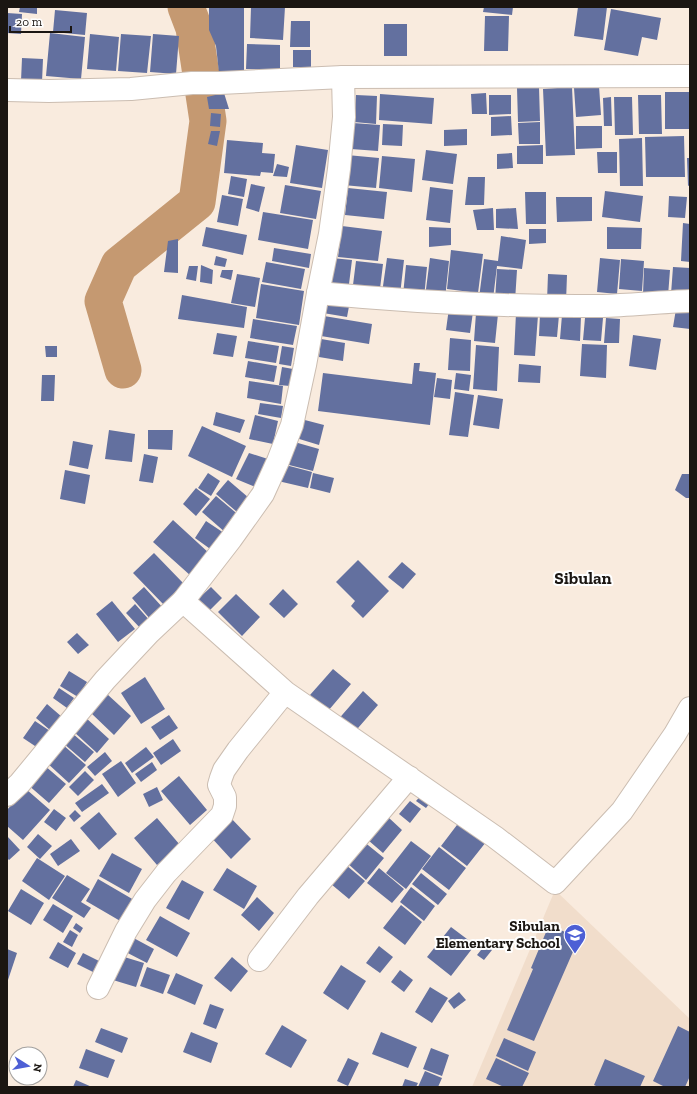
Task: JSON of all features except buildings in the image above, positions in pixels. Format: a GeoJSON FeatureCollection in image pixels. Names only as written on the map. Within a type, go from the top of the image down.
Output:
{"type":"FeatureCollection","features":[{"type":"Feature","properties":{"kind":"street"},"geometry":{"type":"LineString","coordinates":[[7,90],[49,91],[131,89],[192,83],[342,77],[690,76]]}},
{"type":"Feature","properties":{"kind":"street"},"geometry":{"type":"LineString","coordinates":[[7,795],[20,782],[105,680],[149,633],[183,601],[231,539],[263,494],[292,426],[330,234],[339,169],[344,117],[342,77]]}},
{"type":"Feature","properties":{"kind":"street"},"geometry":{"type":"LineString","coordinates":[[318,293],[379,299],[501,305],[603,306],[690,301]]}},
{"type":"Feature","properties":{"kind":"street"},"geometry":{"type":"LineString","coordinates":[[183,601],[284,692],[495,837],[555,883],[622,811],[675,734],[690,708]]}},
{"type":"Feature","properties":{"kind":"street"},"geometry":{"type":"LineString","coordinates":[[98,988],[126,931],[146,900],[166,873],[222,815],[225,806],[225,797],[219,785],[224,770],[284,692]]}},
{"type":"Feature","properties":{"kind":"street"},"geometry":{"type":"LineString","coordinates":[[259,960],[308,896],[409,777]]}},
{"type":"Feature","properties":{"kind":"shaded area","name":"Sibulan Elementary School"},"geometry":{"type":"Polygon","coordinates":[[[555,890],[690,1019],[690,1087],[472,1087],[555,890]]]}},
{"type":"Feature","properties":{"kind":"waterway"},"geometry":{"type":"LineString","coordinates":[[123,370],[103,301],[119,265],[197,202],[208,121],[194,28],[186,7]]}},
{"type":"Feature","properties":{"kind":"place","name":"Sibulan Elementary School"},"geometry":{"type":"Point","coordinates":[575,954]}},
{"type":"Feature","properties":{"kind":"district","name":"Sibulan"},"geometry":{"type":"Point","coordinates":[583,578]}}]}
